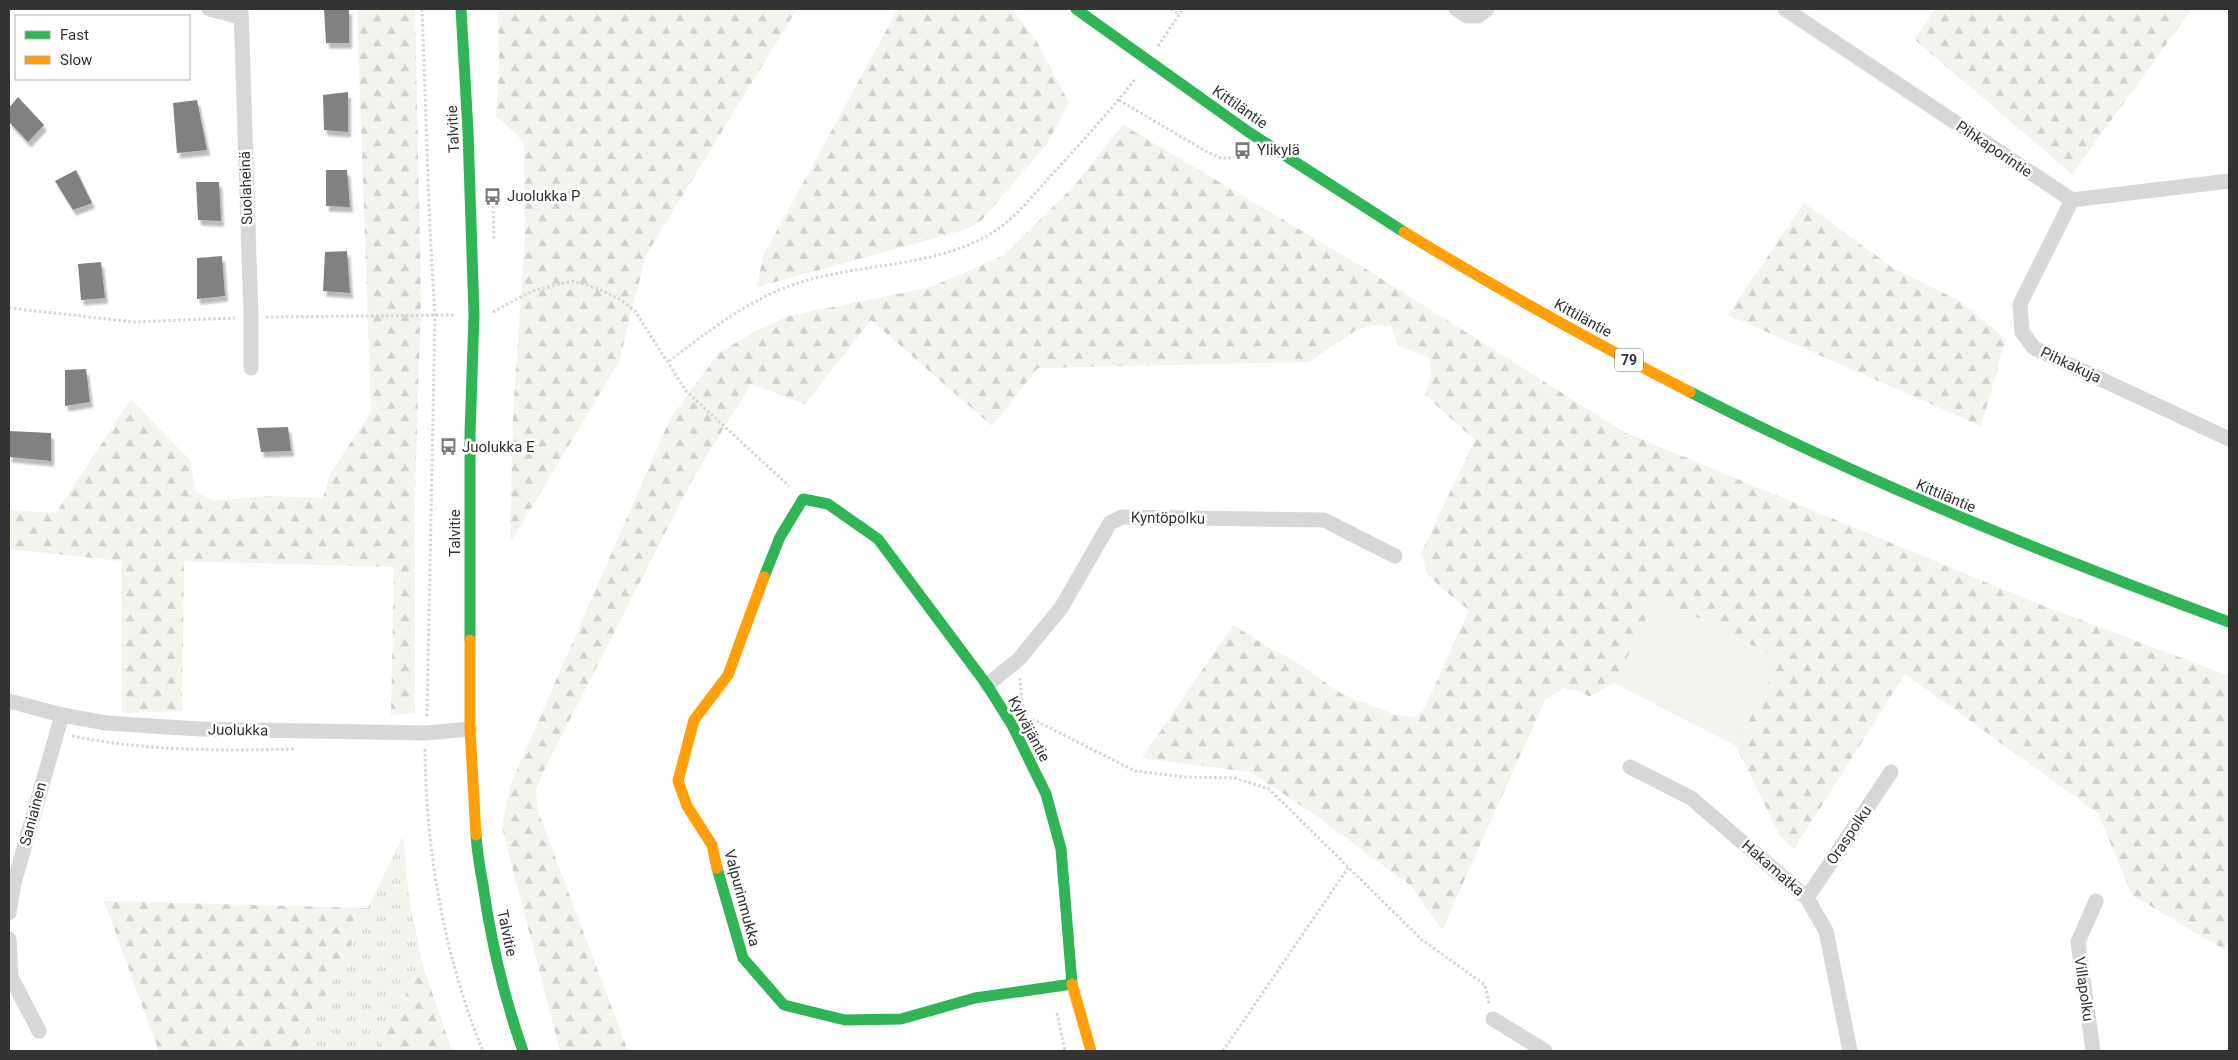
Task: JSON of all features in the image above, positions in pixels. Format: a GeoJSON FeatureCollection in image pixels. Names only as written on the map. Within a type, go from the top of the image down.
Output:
{"type":"FeatureCollection","features":[{"type":"Feature","properties":{"kind":"street"},"geometry":{"type":"LineString","coordinates":[[209,9],[240,13]]}},
{"type":"Feature","properties":{"kind":"street","name":"Talvitie"},"geometry":{"type":"LineString","coordinates":[[461,9],[468,131],[474,315],[470,434],[470,729],[476,840],[486,907],[499,971],[523,1051]]}},
{"type":"Feature","properties":{"kind":"street","name":"Kittiläntie"},"geometry":{"type":"LineString","coordinates":[[1076,9],[1274,150],[1438,252],[1594,342],[1726,410],[1908,496],[2030,548],[2229,622]]}},
{"type":"Feature","properties":{"kind":"street"},"geometry":{"type":"LineString","coordinates":[[1456,9],[1467,16],[1478,16],[1487,9]]}},
{"type":"Feature","properties":{"kind":"street","name":"Pihkaporintie"},"geometry":{"type":"LineString","coordinates":[[1785,9],[2072,200]]}},
{"type":"Feature","properties":{"kind":"street","name":"Suolaheinä"},"geometry":{"type":"LineString","coordinates":[[240,13],[251,317],[251,368]]}},
{"type":"Feature","properties":{"kind":"street"},"geometry":{"type":"LineString","coordinates":[[2072,200],[2229,181]]}},
{"type":"Feature","properties":{"kind":"street","name":"Pihkakuja"},"geometry":{"type":"LineString","coordinates":[[2072,200],[2020,304],[2022,332],[2034,348],[2229,439]]}},
{"type":"Feature","properties":{"kind":"street","name":"Kylväjäntie"},"geometry":{"type":"LineString","coordinates":[[802,499],[828,504],[878,539],[987,685],[1012,725],[1046,794],[1062,850],[1072,984],[1091,1051]]}},
{"type":"Feature","properties":{"kind":"street","name":"Valpurinmukka"},"geometry":{"type":"LineString","coordinates":[[802,499],[780,538],[748,616],[728,675],[694,720],[678,781],[687,806],[712,845],[720,886],[743,958],[784,1005],[845,1020],[901,1019],[975,998],[1072,984]]}},
{"type":"Feature","properties":{"kind":"street","name":"Kyntöpolku"},"geometry":{"type":"LineString","coordinates":[[987,685],[1019,659],[1061,608],[1110,523],[1122,517],[1324,520],[1395,556]]}},
{"type":"Feature","properties":{"kind":"street","name":"Juolukka"},"geometry":{"type":"LineString","coordinates":[[9,701],[62,715],[106,723],[199,729],[426,733],[470,729]]}},
{"type":"Feature","properties":{"kind":"street","name":"Saniainen"},"geometry":{"type":"LineString","coordinates":[[9,914],[14,883],[62,715]]}},
{"type":"Feature","properties":{"kind":"street","name":"Hakamatka"},"geometry":{"type":"LineString","coordinates":[[1630,767],[1691,798],[1807,898],[1826,931],[1850,1051]]}},
{"type":"Feature","properties":{"kind":"street","name":"Oraspolku"},"geometry":{"type":"LineString","coordinates":[[1807,898],[1891,772]]}},
{"type":"Feature","properties":{"kind":"street","name":"Villapolku"},"geometry":{"type":"LineString","coordinates":[[2093,1051],[2078,942],[2096,901]]}},
{"type":"Feature","properties":{"kind":"street"},"geometry":{"type":"LineString","coordinates":[[9,939],[11,977],[38,1031]]}},
{"type":"Feature","properties":{"kind":"street"},"geometry":{"type":"LineString","coordinates":[[1493,1019],[1545,1051]]}},
{"type":"Feature","properties":{"kind":"path"},"geometry":{"type":"LineString","coordinates":[[422,9],[435,316],[426,782],[436,888],[449,946],[483,1051]]}},
{"type":"Feature","properties":{"kind":"path"},"geometry":{"type":"LineString","coordinates":[[1171,9],[1179,14]]}},
{"type":"Feature","properties":{"kind":"path"},"geometry":{"type":"LineString","coordinates":[[1157,48],[1183,9]]}},
{"type":"Feature","properties":{"kind":"path"},"geometry":{"type":"LineString","coordinates":[[669,362],[731,315],[771,292],[836,273],[923,258],[985,238],[1004,225],[1025,204],[1119,100],[1138,76]]}},
{"type":"Feature","properties":{"kind":"path"},"geometry":{"type":"LineString","coordinates":[[1119,100],[1207,152],[1221,158],[1233,158],[1243,150]]}},
{"type":"Feature","properties":{"kind":"path"},"geometry":{"type":"LineString","coordinates":[[9,308],[134,322],[251,317],[474,315],[494,312],[532,291],[574,282],[599,289],[621,300],[635,310],[686,391],[802,499]]}},
{"type":"Feature","properties":{"kind":"path"},"geometry":{"type":"LineString","coordinates":[[1019,659],[1023,715]]}},
{"type":"Feature","properties":{"kind":"path"},"geometry":{"type":"LineString","coordinates":[[1012,725],[1023,715]]}},
{"type":"Feature","properties":{"kind":"path"},"geometry":{"type":"LineString","coordinates":[[1023,715],[1135,771],[1184,777],[1234,778],[1269,789],[1421,939],[1485,985],[1493,1019]]}},
{"type":"Feature","properties":{"kind":"path"},"geometry":{"type":"LineString","coordinates":[[1223,1051],[1348,868]]}},
{"type":"Feature","properties":{"kind":"path"},"geometry":{"type":"LineString","coordinates":[[1052,986],[1066,1051]]}},
{"type":"Feature","properties":{"kind":"green space"},"geometry":{"type":"Polygon","coordinates":[[[357,9],[415,9],[421,299],[415,497],[415,713],[391,715],[394,567],[184,561],[182,711],[122,713],[121,561],[9,549],[9,510],[56,513],[131,399],[190,460],[196,492],[214,501],[266,496],[323,498],[330,474],[371,412],[357,9]]]}},
{"type":"Feature","properties":{"kind":"green space"},"geometry":{"type":"Polygon","coordinates":[[[498,9],[797,9],[646,255],[619,362],[510,543],[513,416],[525,236],[524,142],[496,116],[499,65],[498,9]]]}},
{"type":"Feature","properties":{"kind":"green space"},"geometry":{"type":"Polygon","coordinates":[[[898,9],[1012,9],[1036,40],[1069,103],[1047,144],[981,221],[964,230],[757,287],[763,256],[898,9]]]}},
{"type":"Feature","properties":{"kind":"green space"},"geometry":{"type":"Polygon","coordinates":[[[1935,9],[2192,9],[2072,174],[1914,39],[1935,9]]]}},
{"type":"Feature","properties":{"kind":"green space"},"geometry":{"type":"Polygon","coordinates":[[[1123,125],[1366,269],[1624,432],[2031,601],[2229,676],[2229,940],[2225,950],[2132,895],[2098,813],[1905,674],[1794,849],[1780,836],[1736,746],[1780,660],[1658,597],[1614,683],[1589,697],[1581,691],[1563,688],[1545,700],[1442,930],[1411,886],[1314,814],[1250,772],[1142,758],[1233,625],[1273,650],[1290,658],[1342,694],[1396,715],[1415,717],[1425,707],[1469,610],[1440,587],[1427,573],[1421,553],[1475,440],[1425,395],[1431,377],[1430,358],[1398,345],[1392,327],[1373,325],[1356,330],[1309,362],[1038,368],[992,426],[871,320],[805,404],[751,384],[691,482],[542,774],[536,791],[538,811],[628,1051],[560,1051],[502,827],[510,786],[670,419],[719,353],[754,332],[789,316],[931,287],[1003,256],[1075,185],[1123,125]]]}},
{"type":"Feature","properties":{"kind":"green space"},"geometry":{"type":"Polygon","coordinates":[[[1804,203],[1893,268],[1960,301],[2006,339],[1981,426],[1728,315],[1804,203]]]}},
{"type":"Feature","properties":{"kind":"green space"},"geometry":{"type":"Polygon","coordinates":[[[1657,597],[1780,660],[1736,746],[1614,683],[1657,597]]]}},
{"type":"Feature","properties":{"kind":"green space"},"geometry":{"type":"Polygon","coordinates":[[[403,836],[409,898],[422,963],[377,1051],[298,1051],[403,836]]]}},
{"type":"Feature","properties":{"kind":"green space"},"geometry":{"type":"Polygon","coordinates":[[[104,901],[368,908],[298,1051],[157,1051],[158,1049],[104,901]]]}},
{"type":"Feature","properties":{"kind":"green space"},"geometry":{"type":"Polygon","coordinates":[[[422,963],[452,1051],[377,1051],[422,963]]]}},
{"type":"Feature","properties":{"kind":"building"},"geometry":{"type":"Polygon","coordinates":[[[324,9],[349,9],[349,43],[326,43],[324,9]]]}},
{"type":"Feature","properties":{"kind":"building"},"geometry":{"type":"Polygon","coordinates":[[[348,92],[348,132],[324,130],[323,95],[348,92]]]}},
{"type":"Feature","properties":{"kind":"building"},"geometry":{"type":"Polygon","coordinates":[[[18,97],[44,125],[28,142],[9,122],[9,108],[18,97]]]}},
{"type":"Feature","properties":{"kind":"building"},"geometry":{"type":"Polygon","coordinates":[[[197,100],[207,150],[177,153],[173,103],[197,100]]]}},
{"type":"Feature","properties":{"kind":"building"},"geometry":{"type":"Polygon","coordinates":[[[76,170],[92,203],[73,210],[55,181],[76,170]]]}},
{"type":"Feature","properties":{"kind":"building"},"geometry":{"type":"Polygon","coordinates":[[[326,170],[347,170],[350,207],[326,206],[326,170]]]}},
{"type":"Feature","properties":{"kind":"building"},"geometry":{"type":"Polygon","coordinates":[[[196,182],[219,182],[221,221],[198,220],[196,182]]]}},
{"type":"Feature","properties":{"kind":"building"},"geometry":{"type":"Polygon","coordinates":[[[347,251],[350,293],[323,291],[325,252],[347,251]]]}},
{"type":"Feature","properties":{"kind":"building"},"geometry":{"type":"Polygon","coordinates":[[[222,256],[225,296],[197,299],[197,258],[222,256]]]}},
{"type":"Feature","properties":{"kind":"building"},"geometry":{"type":"Polygon","coordinates":[[[101,262],[105,298],[81,300],[78,264],[101,262]]]}},
{"type":"Feature","properties":{"kind":"building"},"geometry":{"type":"Polygon","coordinates":[[[86,369],[90,402],[65,406],[65,370],[86,369]]]}},
{"type":"Feature","properties":{"kind":"building"},"geometry":{"type":"Polygon","coordinates":[[[288,427],[291,451],[261,452],[257,428],[288,427]]]}},
{"type":"Feature","properties":{"kind":"building"},"geometry":{"type":"Polygon","coordinates":[[[9,431],[51,433],[51,461],[9,457],[9,431]]]}},
{"type":"Feature","properties":{"kind":"traffic: fast"},"geometry":{"type":"LineString","coordinates":[[461,9],[468,131],[474,315],[470,434],[470,640]]}},
{"type":"Feature","properties":{"kind":"traffic: fast"},"geometry":{"type":"LineString","coordinates":[[1076,9],[1250,133],[1404,232]]}},
{"type":"Feature","properties":{"kind":"traffic: fast"},"geometry":{"type":"LineString","coordinates":[[1690,392],[1756,425],[1888,486],[2023,543],[2229,622]]}},
{"type":"Feature","properties":{"kind":"traffic: fast"},"geometry":{"type":"LineString","coordinates":[[764,577],[780,537],[803,499],[828,504],[878,539],[987,685],[1012,725],[1046,794],[1061,849],[1072,984]]}},
{"type":"Feature","properties":{"kind":"traffic: fast"},"geometry":{"type":"LineString","coordinates":[[476,835],[494,948],[504,990],[523,1051]]}},
{"type":"Feature","properties":{"kind":"traffic: fast"},"geometry":{"type":"LineString","coordinates":[[717,868],[743,958],[784,1005],[845,1020],[901,1019],[975,998],[1072,984]]}},
{"type":"Feature","properties":{"kind":"traffic: slow"},"geometry":{"type":"LineString","coordinates":[[1404,232],[1546,315],[1690,392]]}},
{"type":"Feature","properties":{"kind":"traffic: slow"},"geometry":{"type":"LineString","coordinates":[[717,868],[712,845],[687,806],[678,781],[694,720],[728,675],[764,577]]}},
{"type":"Feature","properties":{"kind":"traffic: slow"},"geometry":{"type":"LineString","coordinates":[[470,640],[470,729],[476,835]]}},
{"type":"Feature","properties":{"kind":"traffic: slow"},"geometry":{"type":"LineString","coordinates":[[1072,984],[1091,1051]]}},
{"type":"Feature","properties":{"kind":"place","name":"Ylikylä"},"geometry":{"type":"Point","coordinates":[1243,150]}},
{"type":"Feature","properties":{"kind":"place","name":"Juolukka P"},"geometry":{"type":"Point","coordinates":[493,196]}},
{"type":"Feature","properties":{"kind":"place","name":"Juolukka E"},"geometry":{"type":"Point","coordinates":[448,447]}}]}
